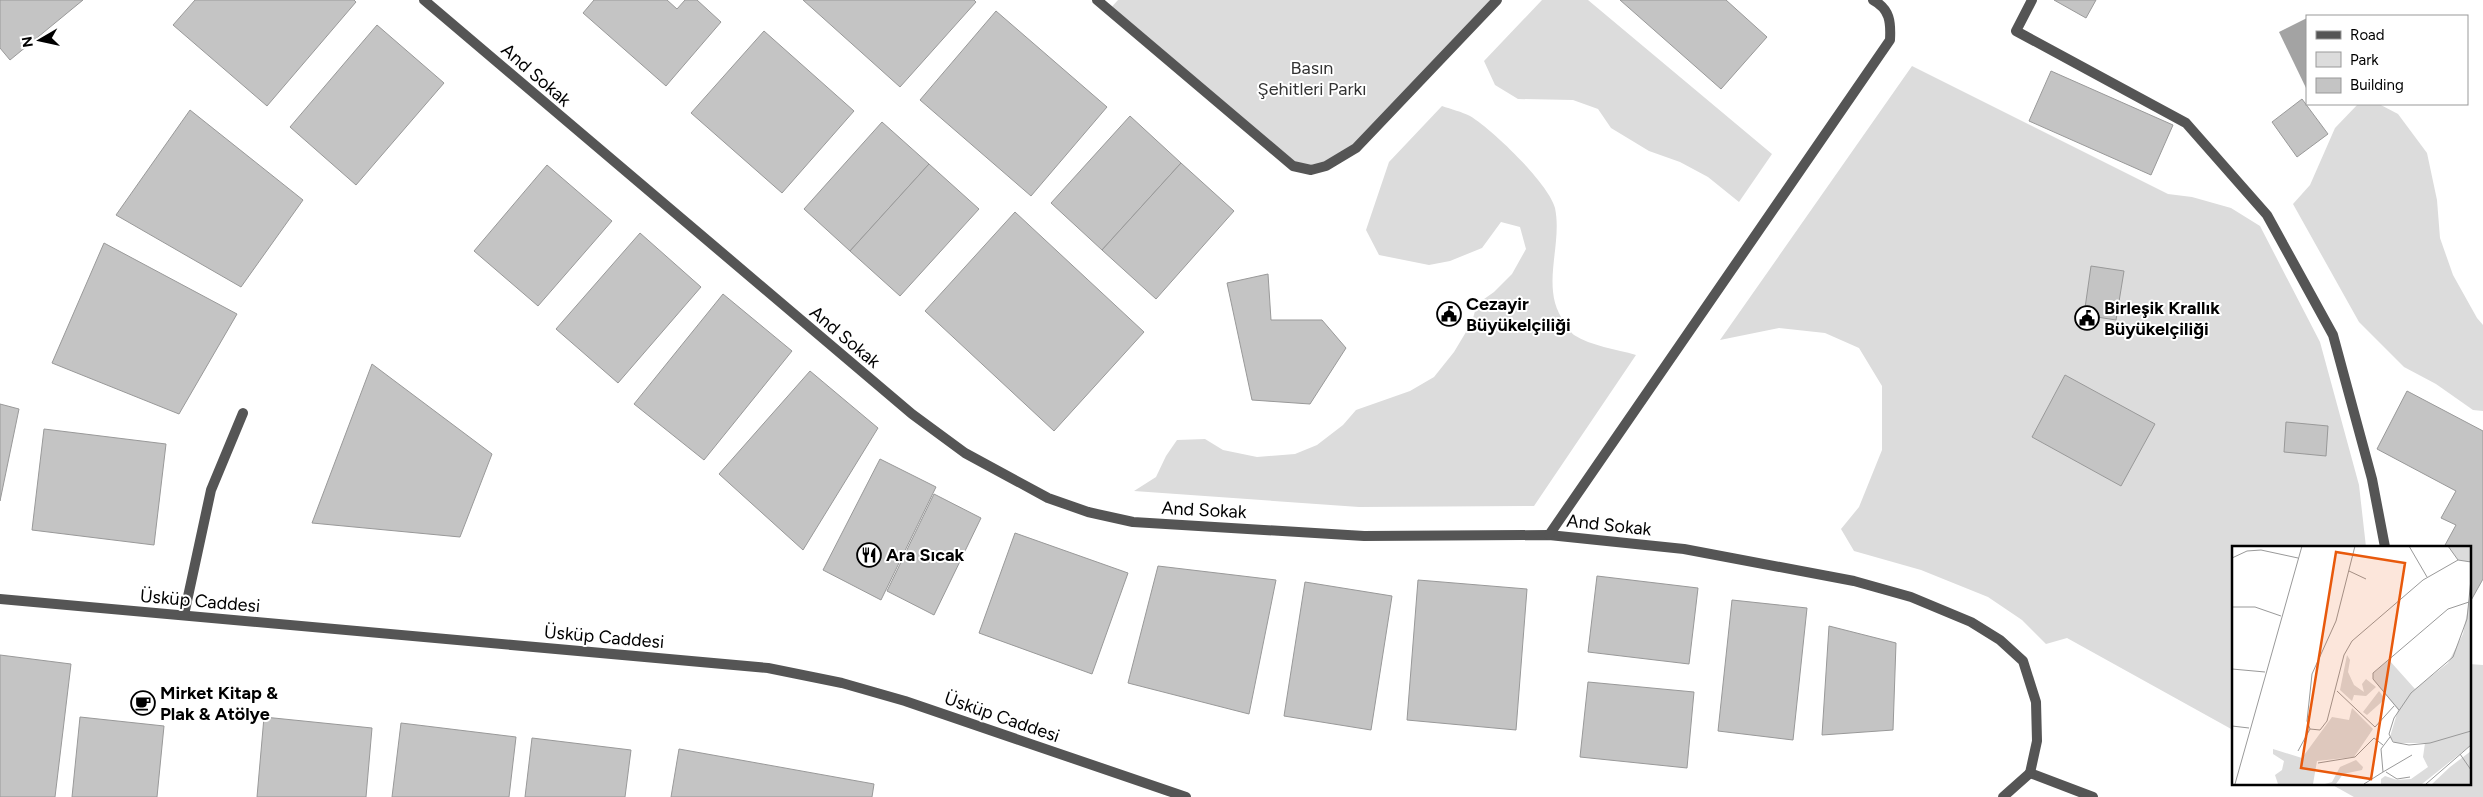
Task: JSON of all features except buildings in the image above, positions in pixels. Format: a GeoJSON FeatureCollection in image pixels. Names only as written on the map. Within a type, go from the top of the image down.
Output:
{"type":"FeatureCollection","features":[{"type":"Feature","properties":{"kind":"street","name":"And Sokak"},"geometry":{"type":"LineString","coordinates":[[424,0],[912,414],[965,453],[1048,498],[1088,512],[1133,522],[1364,536],[1549,536],[1684,549],[1854,581],[1911,597],[1971,622],[2000,640],[2024,661],[2036,702],[2037,741],[2030,773]]}},
{"type":"Feature","properties":{"kind":"street"},"geometry":{"type":"LineString","coordinates":[[1097,0],[1293,166],[1312,170],[1326,166],[1356,148],[1497,0]]}},
{"type":"Feature","properties":{"kind":"street"},"geometry":{"type":"LineString","coordinates":[[1549,536],[1890,40],[1889,17],[1885,9],[1873,0]]}},
{"type":"Feature","properties":{"kind":"street"},"geometry":{"type":"LineString","coordinates":[[2032,0],[2016,31],[2186,123],[2267,215],[2333,335],[2372,479],[2386,546]]}},
{"type":"Feature","properties":{"kind":"street"},"geometry":{"type":"LineString","coordinates":[[184,615],[211,490],[243,413]]}},
{"type":"Feature","properties":{"kind":"street","name":"Üsküp Caddesi"},"geometry":{"type":"LineString","coordinates":[[0,599],[768,668],[842,683],[905,700],[1186,797]]}},
{"type":"Feature","properties":{"kind":"street"},"geometry":{"type":"LineString","coordinates":[[2003,797],[2030,773],[2093,797]]}},
{"type":"Feature","properties":{"kind":"green space","name":"Basın Şehitleri Parkı"},"geometry":{"type":"Polygon","coordinates":[[[1118,0],[1497,0],[1356,148],[1326,166],[1293,166],[1109,10],[1118,0]]]}},
{"type":"Feature","properties":{"kind":"green space"},"geometry":{"type":"Polygon","coordinates":[[[1542,0],[1588,0],[1772,154],[1739,202],[1708,177],[1680,162],[1649,151],[1611,128],[1598,109],[1573,100],[1518,99],[1495,85],[1484,61],[1542,0]]]}},
{"type":"Feature","properties":{"kind":"green space"},"geometry":{"type":"Polygon","coordinates":[[[1912,66],[2168,194],[2192,197],[2231,208],[2260,226],[2320,342],[2359,485],[2366,546],[2232,546],[2232,729],[2067,638],[2046,644],[2022,620],[1988,597],[1921,570],[1854,551],[1841,529],[1859,507],[1882,450],[1882,386],[1859,348],[1825,333],[1779,328],[1720,340],[1912,66]]]}},
{"type":"Feature","properties":{"kind":"green space"},"geometry":{"type":"Polygon","coordinates":[[[2357,105],[2381,105],[2398,114],[2427,153],[2437,200],[2440,238],[2453,275],[2477,318],[2483,325],[2483,411],[2473,410],[2436,384],[2404,367],[2359,322],[2293,204],[2310,185],[2335,128],[2357,105]]]}},
{"type":"Feature","properties":{"kind":"green space"},"geometry":{"type":"Polygon","coordinates":[[[1442,106],[1470,116],[1492,132],[1531,172],[1551,198],[1557,222],[1553,267],[1554,296],[1557,310],[1570,331],[1588,342],[1636,355],[1534,506],[1359,507],[1134,491],[1156,477],[1166,456],[1177,440],[1205,439],[1223,450],[1257,457],[1295,454],[1317,445],[1343,425],[1356,410],[1410,391],[1434,377],[1454,352],[1472,322],[1477,304],[1494,292],[1512,274],[1526,249],[1520,227],[1501,222],[1482,248],[1450,261],[1429,265],[1379,255],[1366,230],[1389,162],[1442,106]]]}},
{"type":"Feature","properties":{"kind":"green space"},"geometry":{"type":"Polygon","coordinates":[[[2470,664],[2483,665],[2483,797],[2354,797],[2331,784],[2470,784],[2470,664]]]}},
{"type":"Feature","properties":{"kind":"shaded area"},"geometry":{"type":"Polygon","coordinates":[[[2306,18],[2306,88],[2279,32],[2306,18]]]}},
{"type":"Feature","properties":{"kind":"place","name":"Cezayir Büyükelçiliği"},"geometry":{"type":"Point","coordinates":[1449,314]}},
{"type":"Feature","properties":{"kind":"place","name":"Birleşik Krallık Büyükelçiliği"},"geometry":{"type":"Point","coordinates":[2087,318]}},
{"type":"Feature","properties":{"kind":"place","name":"Ara Sıcak"},"geometry":{"type":"Point","coordinates":[869,555]}},
{"type":"Feature","properties":{"kind":"place","name":"Mirket Kitap & Plak & Atölye"},"geometry":{"type":"Point","coordinates":[143,703]}}]}
